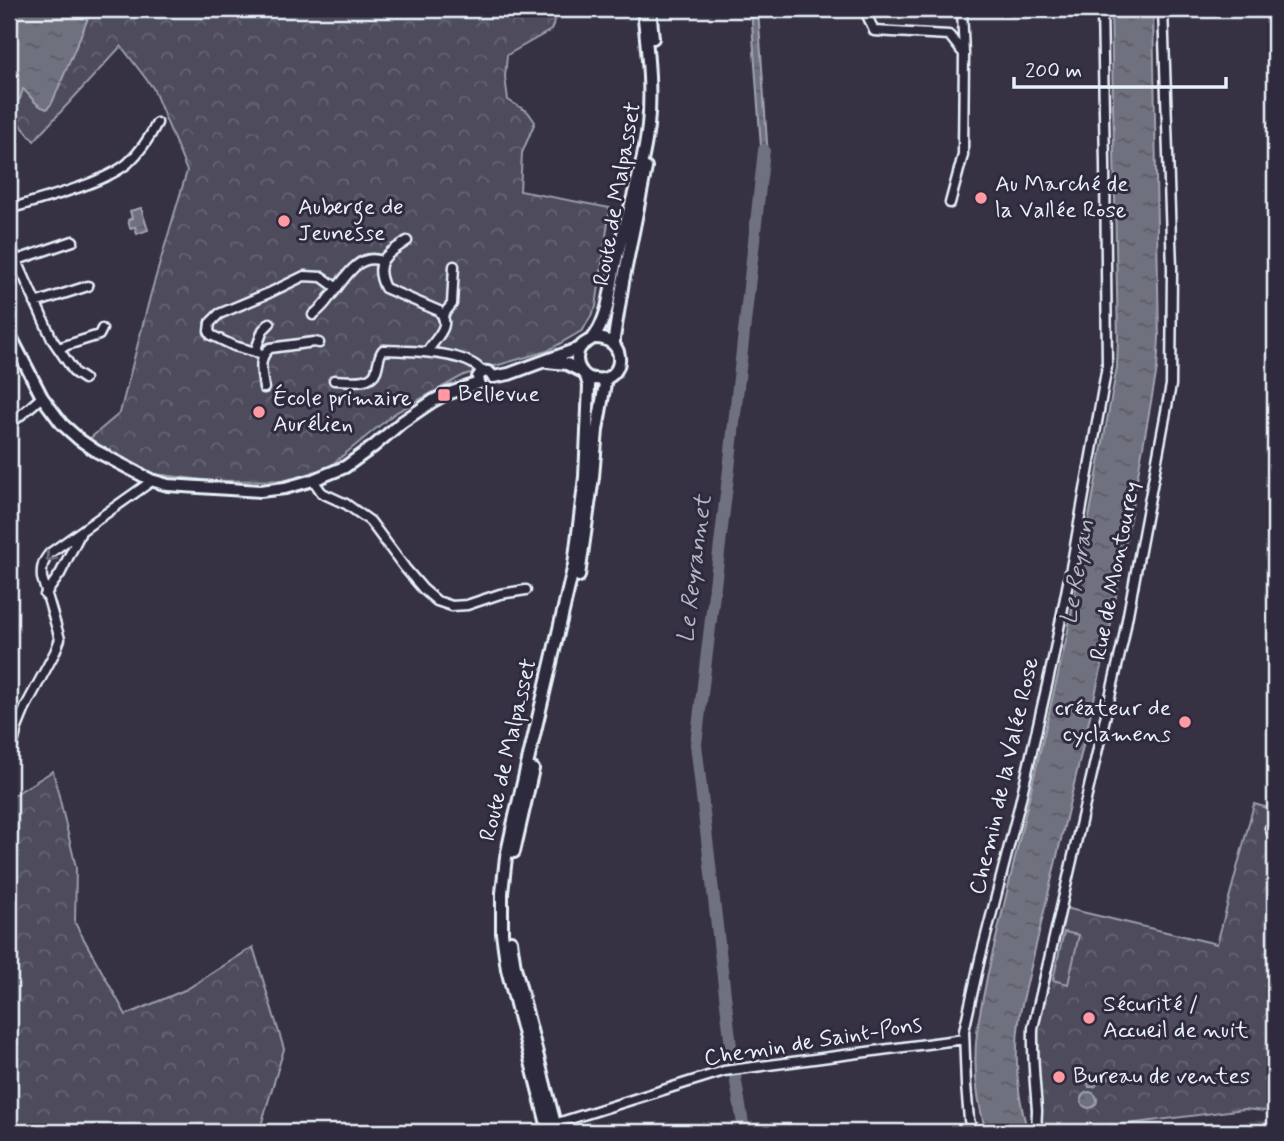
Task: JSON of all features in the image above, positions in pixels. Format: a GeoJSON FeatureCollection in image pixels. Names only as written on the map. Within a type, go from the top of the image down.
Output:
{"type":"FeatureCollection","features":[{"type":"Feature","properties":{"kind":"main road","name":"Route de Malpasset"},"geometry":{"type":"LineString","coordinates":[[593,338],[605,313],[648,127],[650,77],[643,9]]}},
{"type":"Feature","properties":{"kind":"main road","name":"Route de Malpasset"},"geometry":{"type":"LineString","coordinates":[[614,345],[623,282],[655,127],[657,81],[650,9]]}},
{"type":"Feature","properties":{"kind":"main road"},"geometry":{"type":"LineString","coordinates":[[9,333],[42,397],[62,424],[96,451],[151,480],[168,485],[260,491],[285,488],[345,467],[402,422],[433,401],[481,378],[486,371],[493,377],[509,374],[580,348]]}},
{"type":"Feature","properties":{"kind":"main road"},"geometry":{"type":"LineString","coordinates":[[541,362],[567,365],[583,373],[599,380],[606,378],[613,374],[620,362],[620,355],[609,340],[602,337],[593,338],[580,348],[577,355],[583,373]]}},
{"type":"Feature","properties":{"kind":"main road","name":"Route de Malpasset"},"geometry":{"type":"LineString","coordinates":[[552,1128],[507,969],[502,933],[502,893],[513,825],[574,565],[584,477],[589,386],[583,373]]}},
{"type":"Feature","properties":{"kind":"main road","name":"Route de Malpasset"},"geometry":{"type":"LineString","coordinates":[[552,1128],[515,967],[509,933],[509,892],[513,858],[582,564],[597,430],[606,378]]}},
{"type":"Feature","properties":{"kind":"street"},"geometry":{"type":"LineString","coordinates":[[867,9],[874,31],[949,35],[964,54]]}},
{"type":"Feature","properties":{"kind":"street"},"geometry":{"type":"LineString","coordinates":[[950,203],[963,155],[962,9]]}},
{"type":"Feature","properties":{"kind":"street","name":"Chemin de la Valée Rose"},"geometry":{"type":"LineString","coordinates":[[973,1132],[969,1120],[964,1031],[1053,659],[1107,366],[1102,9]]}},
{"type":"Feature","properties":{"kind":"street","name":"Rue de Montourey"},"geometry":{"type":"LineString","coordinates":[[1039,1132],[1036,1129],[1033,1028],[1124,641],[1171,385],[1172,268],[1163,9]]}},
{"type":"Feature","properties":{"kind":"street"},"geometry":{"type":"LineString","coordinates":[[9,209],[78,187],[125,165],[141,150],[157,123]]}},
{"type":"Feature","properties":{"kind":"street"},"geometry":{"type":"LineString","coordinates":[[17,260],[73,241]]}},
{"type":"Feature","properties":{"kind":"street"},"geometry":{"type":"LineString","coordinates":[[407,241],[386,254],[380,269],[382,281],[385,288],[443,315],[445,327],[427,352]]}},
{"type":"Feature","properties":{"kind":"street"},"geometry":{"type":"LineString","coordinates":[[9,243],[52,339],[75,373],[84,379]]}},
{"type":"Feature","properties":{"kind":"street"},"geometry":{"type":"LineString","coordinates":[[313,315],[346,274],[363,261],[377,258],[382,261]]}},
{"type":"Feature","properties":{"kind":"street"},"geometry":{"type":"LineString","coordinates":[[443,315],[452,304],[454,265]]}},
{"type":"Feature","properties":{"kind":"street"},"geometry":{"type":"LineString","coordinates":[[319,343],[270,348],[259,353],[234,346],[211,335],[210,323],[219,314],[304,276],[322,277],[337,288]]}},
{"type":"Feature","properties":{"kind":"street"},"geometry":{"type":"LineString","coordinates":[[35,303],[88,286]]}},
{"type":"Feature","properties":{"kind":"street"},"geometry":{"type":"LineString","coordinates":[[264,388],[259,353],[263,330],[270,323]]}},
{"type":"Feature","properties":{"kind":"street"},"geometry":{"type":"LineString","coordinates":[[58,348],[99,335],[102,329]]}},
{"type":"Feature","properties":{"kind":"street"},"geometry":{"type":"LineString","coordinates":[[334,380],[361,381],[372,377],[383,350],[427,352],[468,360],[478,366],[481,378]]}},
{"type":"Feature","properties":{"kind":"street"},"geometry":{"type":"LineString","coordinates":[[9,425],[42,397]]}},
{"type":"Feature","properties":{"kind":"street"},"geometry":{"type":"LineString","coordinates":[[12,748],[26,706],[60,639],[41,579],[44,561],[50,553],[151,480]]}},
{"type":"Feature","properties":{"kind":"street"},"geometry":{"type":"LineString","coordinates":[[313,480],[322,494],[346,504],[370,521],[405,568],[437,601],[452,606],[467,605],[493,596],[526,590]]}},
{"type":"Feature","properties":{"kind":"street"},"geometry":{"type":"LineString","coordinates":[[45,595],[60,574],[81,531]]}},
{"type":"Feature","properties":{"kind":"street"},"geometry":{"type":"LineString","coordinates":[[1270,828],[1275,840]]}},
{"type":"Feature","properties":{"kind":"street","name":"Chemin de Saint-Pons"},"geometry":{"type":"LineString","coordinates":[[552,1128],[724,1071],[964,1038]]}},
{"type":"Feature","properties":{"kind":"shaded area"},"geometry":{"type":"Polygon","coordinates":[[[1272,1119],[1273,1132],[1117,1132],[1272,1119]]]}},
{"type":"Feature","properties":{"kind":"green space"},"geometry":{"type":"Polygon","coordinates":[[[9,9],[559,9],[551,30],[507,55],[505,77],[508,100],[528,112],[535,122],[522,153],[520,191],[610,208],[596,307],[583,330],[547,351],[464,375],[395,413],[313,480],[212,481],[154,474],[88,440],[120,413],[151,293],[187,171],[153,88],[121,46],[34,141],[9,111],[9,9]]]}},
{"type":"Feature","properties":{"kind":"green space"},"geometry":{"type":"Polygon","coordinates":[[[53,771],[76,867],[75,923],[126,1015],[187,989],[253,947],[284,1049],[259,1132],[9,1132],[9,798],[53,771]]]}},
{"type":"Feature","properties":{"kind":"green space"},"geometry":{"type":"Polygon","coordinates":[[[1254,804],[1275,810],[1275,1112],[1244,1109],[1082,1130],[1040,1127],[1038,1018],[1065,908],[1217,944],[1254,804]]]}},
{"type":"Feature","properties":{"kind":"green space"},"geometry":{"type":"Polygon","coordinates":[[[1064,932],[1079,935],[1068,984],[1053,980],[1064,932]]]}},
{"type":"Feature","properties":{"kind":"water"},"geometry":{"type":"Polygon","coordinates":[[[9,9],[92,9],[47,109],[37,104],[23,89],[20,99],[10,107],[9,9]]]}},
{"type":"Feature","properties":{"kind":"water"},"geometry":{"type":"Polygon","coordinates":[[[751,9],[758,9],[768,157],[764,167],[760,166],[762,161],[751,9]]]}},
{"type":"Feature","properties":{"kind":"water","name":"Le Reyran"},"geometry":{"type":"Polygon","coordinates":[[[1111,9],[1153,9],[1159,338],[1157,369],[1108,640],[1020,1013],[1017,1073],[1028,1132],[986,1132],[980,1108],[976,1070],[979,1018],[1067,636],[1117,367],[1111,9]]]}},
{"type":"Feature","properties":{"kind":"water"},"geometry":{"type":"Polygon","coordinates":[[[141,208],[148,230],[137,234],[135,227],[130,228],[128,220],[132,218],[130,211],[141,208]]]}},
{"type":"Feature","properties":{"kind":"water"},"geometry":{"type":"Polygon","coordinates":[[[1104,1071],[1110,1074],[1109,1078],[1089,1087],[1088,1078],[1104,1071]]]}},
{"type":"Feature","properties":{"kind":"water"},"geometry":{"type":"Polygon","coordinates":[[[1086,1092],[1092,1092],[1097,1100],[1095,1106],[1086,1108],[1081,1103],[1081,1097],[1086,1092]]]}},
{"type":"Feature","properties":{"kind":"waterway","name":"Le Reyrannet"},"geometry":{"type":"LineString","coordinates":[[746,1132],[733,1064],[696,744],[764,150]]}},
{"type":"Feature","properties":{"kind":"place","name":"Au Marché de la Vallée Rose"},"geometry":{"type":"Point","coordinates":[981,198]}},
{"type":"Feature","properties":{"kind":"place","name":"Auberge de Jeunesse"},"geometry":{"type":"Point","coordinates":[284,221]}},
{"type":"Feature","properties":{"kind":"place","name":"Bellevue"},"geometry":{"type":"Point","coordinates":[444,395]}},
{"type":"Feature","properties":{"kind":"place","name":"École primaire Aurélien"},"geometry":{"type":"Point","coordinates":[259,412]}},
{"type":"Feature","properties":{"kind":"place","name":"créateur de cyclamens"},"geometry":{"type":"Point","coordinates":[1185,722]}},
{"type":"Feature","properties":{"kind":"place","name":"Sécurité / Accueil de nuit"},"geometry":{"type":"Point","coordinates":[1089,1018]}},
{"type":"Feature","properties":{"kind":"place","name":"Bureau de ventes"},"geometry":{"type":"Point","coordinates":[1059,1077]}}]}
